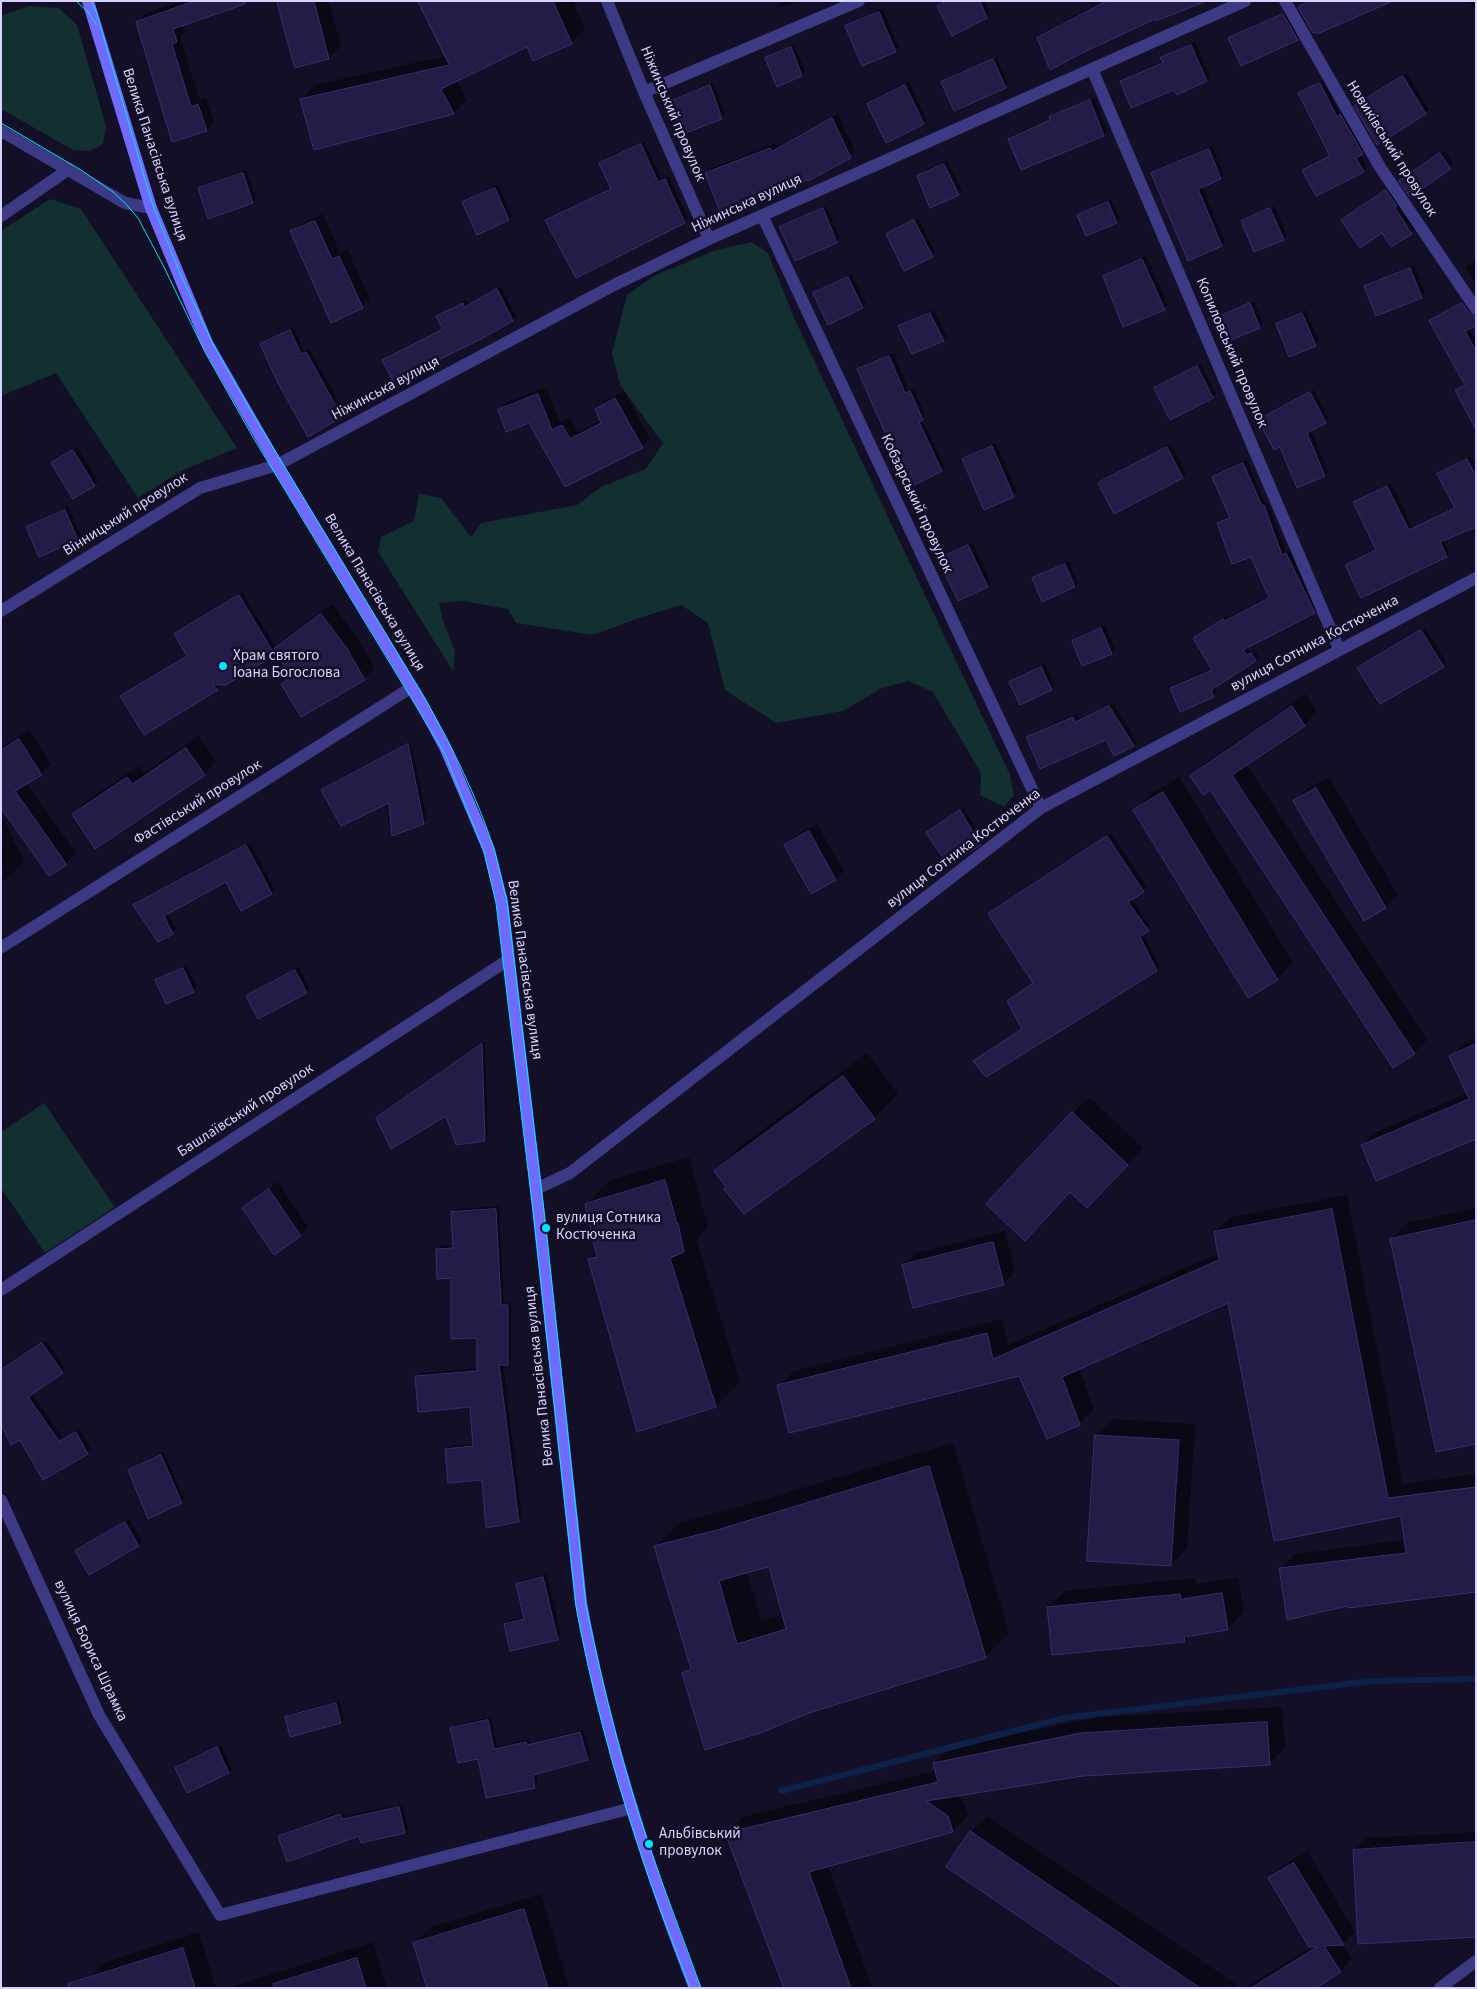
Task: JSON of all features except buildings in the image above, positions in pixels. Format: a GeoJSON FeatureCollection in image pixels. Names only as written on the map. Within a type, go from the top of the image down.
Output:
{"type":"FeatureCollection","features":[{"type":"Feature","properties":{"kind":"street","name":"Велика Панасівська вулиця"},"geometry":{"type":"LineString","coordinates":[[88,1],[151,208],[207,343],[277,465],[412,687],[445,747],[488,850],[502,902],[536,1189],[581,1603],[592,1662],[619,1769],[646,1853],[695,1988]]}},
{"type":"Feature","properties":{"kind":"street","name":"Ніжинський провулок"},"geometry":{"type":"LineString","coordinates":[[608,1],[644,92],[709,239]]}},
{"type":"Feature","properties":{"kind":"street"},"geometry":{"type":"LineString","coordinates":[[644,92],[859,1]]}},
{"type":"Feature","properties":{"kind":"street","name":"Ніжинська вулиця"},"geometry":{"type":"LineString","coordinates":[[277,465],[614,285],[709,239],[1245,1]]}},
{"type":"Feature","properties":{"kind":"street","name":"Новиківський провулок"},"geometry":{"type":"LineString","coordinates":[[1285,1],[1380,167],[1476,309]]}},
{"type":"Feature","properties":{"kind":"street","name":"Копиловський провулок"},"geometry":{"type":"LineString","coordinates":[[1092,69],[1339,649]]}},
{"type":"Feature","properties":{"kind":"street"},"geometry":{"type":"LineString","coordinates":[[1,131],[126,203],[151,208]]}},
{"type":"Feature","properties":{"kind":"street"},"geometry":{"type":"LineString","coordinates":[[1,216],[69,169]]}},
{"type":"Feature","properties":{"kind":"street","name":"Кобзарський провулок"},"geometry":{"type":"LineString","coordinates":[[762,215],[1041,808]]}},
{"type":"Feature","properties":{"kind":"street","name":"Вінницький провулок"},"geometry":{"type":"LineString","coordinates":[[1,611],[200,488],[277,465]]}},
{"type":"Feature","properties":{"kind":"street","name":"вулиця Сотника Костюченка"},"geometry":{"type":"LineString","coordinates":[[536,1189],[570,1173],[1041,808],[1476,578]]}},
{"type":"Feature","properties":{"kind":"street","name":"Фастівський провулок"},"geometry":{"type":"LineString","coordinates":[[2,947],[412,687]]}},
{"type":"Feature","properties":{"kind":"street","name":"Башлаївський провулок"},"geometry":{"type":"LineString","coordinates":[[1,1290],[508,960]]}},
{"type":"Feature","properties":{"kind":"street","name":"вулиця Бориса Шрамка"},"geometry":{"type":"LineString","coordinates":[[1,1500],[100,1715],[220,1916],[632,1808]]}},
{"type":"Feature","properties":{"kind":"street"},"geometry":{"type":"LineString","coordinates":[[1440,1988],[1476,1961]]}},
{"type":"Feature","properties":{"kind":"green space"},"geometry":{"type":"Polygon","coordinates":[[[29,6],[59,8],[77,25],[106,126],[103,144],[90,151],[73,150],[1,109],[1,16],[29,6]]]}},
{"type":"Feature","properties":{"kind":"green space"},"geometry":{"type":"Polygon","coordinates":[[[50,199],[81,209],[237,448],[183,470],[138,498],[56,373],[1,396],[1,231],[50,199]]]}},
{"type":"Feature","properties":{"kind":"green space"},"geometry":{"type":"Polygon","coordinates":[[[752,242],[768,253],[796,322],[1010,775],[1014,795],[1004,807],[980,795],[981,773],[933,692],[908,681],[882,688],[843,711],[776,723],[725,690],[708,623],[681,605],[593,635],[516,623],[508,609],[463,601],[439,603],[443,621],[455,651],[453,671],[378,552],[381,537],[414,521],[419,494],[441,498],[471,537],[481,523],[577,505],[601,487],[646,469],[663,443],[620,385],[612,353],[627,295],[654,276],[716,250],[752,242]]]}},
{"type":"Feature","properties":{"kind":"green space"},"geometry":{"type":"Polygon","coordinates":[[[44,1103],[115,1207],[45,1253],[1,1188],[1,1132],[44,1103]]]}},
{"type":"Feature","properties":{"kind":"waterway"},"geometry":{"type":"LineString","coordinates":[[781,1791],[1064,1718],[1371,1681],[1476,1679]]}},
{"type":"Feature","properties":{"kind":"tram line"},"geometry":{"type":"LineString","coordinates":[[76,1],[89,13],[96,24]]}},
{"type":"Feature","properties":{"kind":"tram line"},"geometry":{"type":"LineString","coordinates":[[91,1],[96,11],[152,203],[182,278],[215,348],[427,702],[464,774],[494,849],[507,901],[546,1228],[586,1606],[606,1696],[639,1816],[701,1988]]}},
{"type":"Feature","properties":{"kind":"tram line"},"geometry":{"type":"LineString","coordinates":[[1,123],[81,170],[113,192],[138,218],[205,352],[254,439],[445,754],[484,852],[496,903],[534,1219],[576,1606],[595,1697],[619,1786],[650,1881],[690,1988]]}},
{"type":"Feature","properties":{"kind":"place","name":"Храм святого Іоана Богослова"},"geometry":{"type":"Point","coordinates":[223,666]}},
{"type":"Feature","properties":{"kind":"place","name":"вулиця Сотника Костюченка"},"geometry":{"type":"Point","coordinates":[546,1228]}},
{"type":"Feature","properties":{"kind":"place","name":"Альбівський провулок"},"geometry":{"type":"Point","coordinates":[649,1844]}}]}
